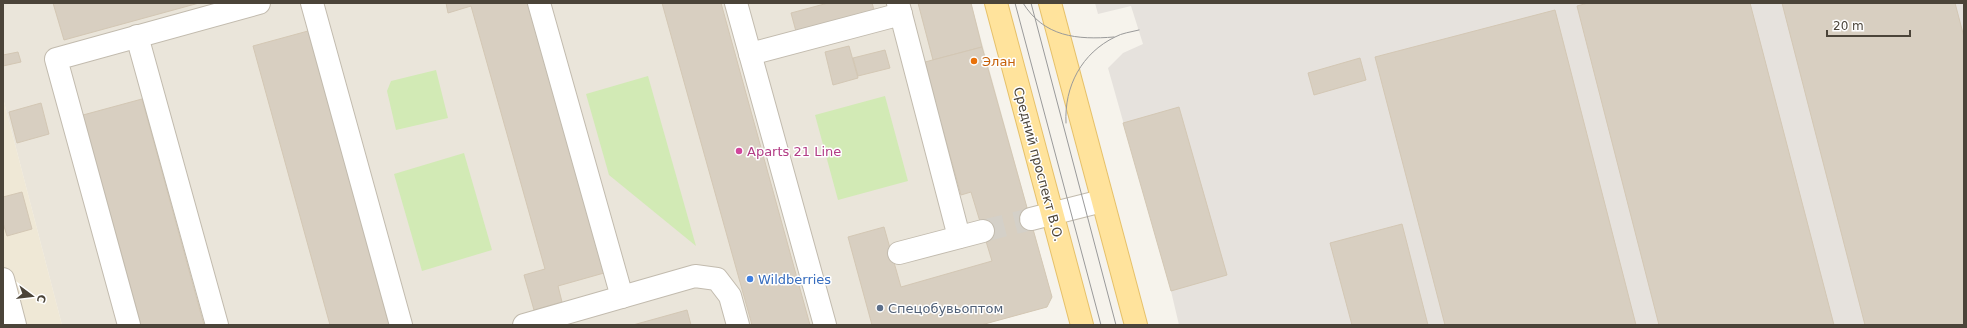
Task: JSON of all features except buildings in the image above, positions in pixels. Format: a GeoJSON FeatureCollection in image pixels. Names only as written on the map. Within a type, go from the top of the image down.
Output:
{"type":"FeatureCollection","features":[{"type":"Feature","properties":{"kind":"main road","name":"Средний проспект В.О."},"geometry":{"type":"LineString","coordinates":[[996,3],[1082,325]]}},
{"type":"Feature","properties":{"kind":"main road"},"geometry":{"type":"LineString","coordinates":[[1050,3],[1136,325]]}},
{"type":"Feature","properties":{"kind":"lane"},"geometry":{"type":"LineString","coordinates":[[129,325],[56,59],[259,3]]}},
{"type":"Feature","properties":{"kind":"lane"},"geometry":{"type":"LineString","coordinates":[[312,3],[401,325]]}},
{"type":"Feature","properties":{"kind":"lane"},"geometry":{"type":"LineString","coordinates":[[540,3],[622,297]]}},
{"type":"Feature","properties":{"kind":"lane"},"geometry":{"type":"LineString","coordinates":[[736,3],[825,325]]}},
{"type":"Feature","properties":{"kind":"lane"},"geometry":{"type":"LineString","coordinates":[[750,54],[900,9],[960,237]]}},
{"type":"Feature","properties":{"kind":"lane"},"geometry":{"type":"LineString","coordinates":[[137,36],[217,325]]}},
{"type":"Feature","properties":{"kind":"lane"},"geometry":{"type":"LineString","coordinates":[[1031,219],[1102,201]]}},
{"type":"Feature","properties":{"kind":"lane"},"geometry":{"type":"LineString","coordinates":[[899,253],[983,231]]}},
{"type":"Feature","properties":{"kind":"lane"},"geometry":{"type":"LineString","coordinates":[[524,325],[695,276],[717,279],[730,296],[738,325]]}},
{"type":"Feature","properties":{"kind":"lane"},"geometry":{"type":"LineString","coordinates":[[3,279],[15,325]]}},
{"type":"Feature","properties":{"kind":"shaded area"},"geometry":{"type":"Polygon","coordinates":[[[3,3],[971,3],[1052,297],[1047,307],[981,325],[62,325],[3,98],[3,3]]]}},
{"type":"Feature","properties":{"kind":"shaded area"},"geometry":{"type":"Polygon","coordinates":[[[1095,3],[1964,3],[1964,325],[1179,325],[1171,291],[1108,68],[1123,53],[1143,44],[1131,6],[1098,14],[1095,3]]]}},
{"type":"Feature","properties":{"kind":"shaded area"},"geometry":{"type":"Polygon","coordinates":[[[3,98],[62,325],[3,325],[3,98]]]}},
{"type":"Feature","properties":{"kind":"green space"},"geometry":{"type":"Polygon","coordinates":[[[436,70],[448,118],[396,130],[387,91],[391,81],[436,70]]]}},
{"type":"Feature","properties":{"kind":"green space"},"geometry":{"type":"Polygon","coordinates":[[[648,76],[696,246],[609,175],[586,94],[648,76]]]}},
{"type":"Feature","properties":{"kind":"green space"},"geometry":{"type":"Polygon","coordinates":[[[885,96],[908,181],[838,200],[815,115],[885,96]]]}},
{"type":"Feature","properties":{"kind":"green space"},"geometry":{"type":"Polygon","coordinates":[[[464,153],[492,250],[422,271],[394,174],[464,153]]]}},
{"type":"Feature","properties":{"kind":"tunnel"},"geometry":{"type":"LineString","coordinates":[[983,231],[1031,219]]}},
{"type":"Feature","properties":{"kind":"tram line"},"geometry":{"type":"LineString","coordinates":[[1015,3],[1101,325]]}},
{"type":"Feature","properties":{"kind":"tram line"},"geometry":{"type":"LineString","coordinates":[[1023,3],[1031,14],[1041,23],[1062,34],[1087,38],[1114,37]]}},
{"type":"Feature","properties":{"kind":"tram line"},"geometry":{"type":"LineString","coordinates":[[1031,3],[1116,325]]}},
{"type":"Feature","properties":{"kind":"tram line"},"geometry":{"type":"LineString","coordinates":[[1066,123],[1068,96],[1077,72],[1084,61],[1103,44],[1115,37],[1139,30]]}},
{"type":"Feature","properties":{"kind":"place","name":"Элан"},"geometry":{"type":"Point","coordinates":[974,61]}},
{"type":"Feature","properties":{"kind":"place","name":"Aparts 21 Line"},"geometry":{"type":"Point","coordinates":[739,151]}},
{"type":"Feature","properties":{"kind":"place","name":"Wildberries"},"geometry":{"type":"Point","coordinates":[750,279]}},
{"type":"Feature","properties":{"kind":"place","name":"Спецобувьоптом"},"geometry":{"type":"Point","coordinates":[880,308]}}]}
